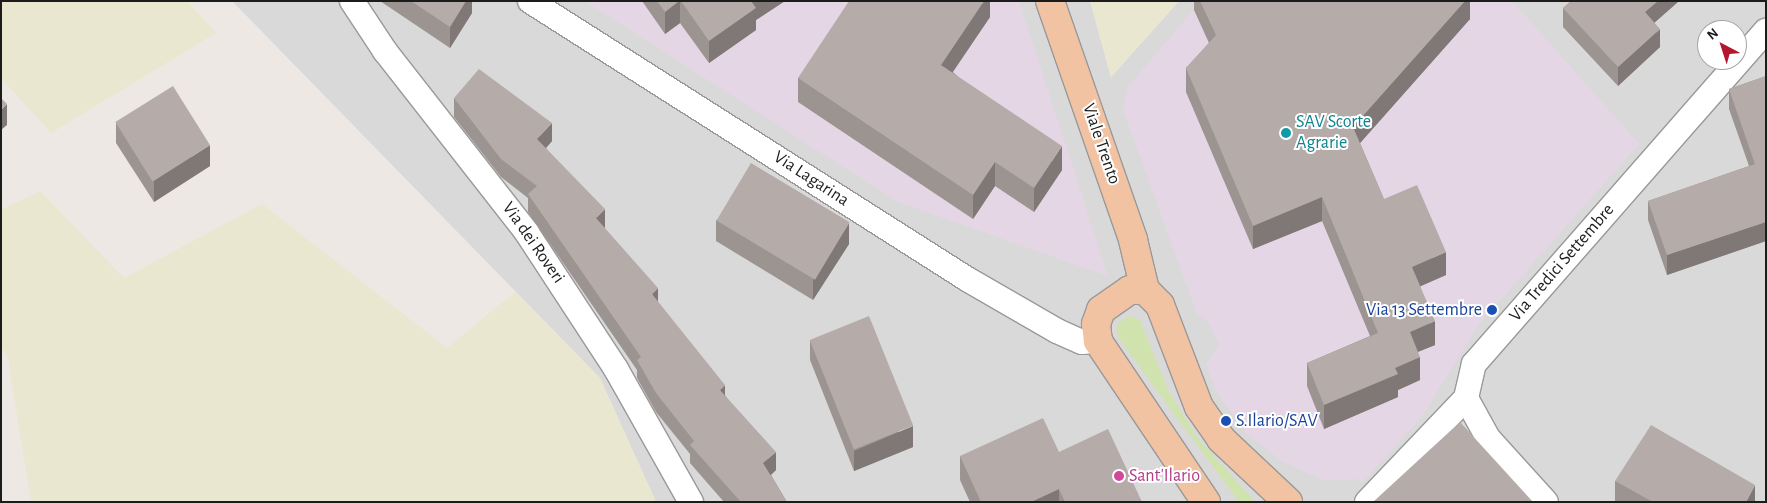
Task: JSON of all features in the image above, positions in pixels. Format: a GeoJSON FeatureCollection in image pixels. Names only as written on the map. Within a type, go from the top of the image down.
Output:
{"type":"FeatureCollection","features":[{"type":"Feature","properties":{"kind":"main road","name":"Viale Trento"},"geometry":{"type":"LineString","coordinates":[[1050,1],[1133,240],[1144,290]]}},
{"type":"Feature","properties":{"kind":"main road"},"geometry":{"type":"LineString","coordinates":[[1206,502],[1098,341],[1096,324],[1101,310],[1130,290],[1144,290],[1160,305],[1210,423],[1236,455],[1288,502]]}},
{"type":"Feature","properties":{"kind":"street","name":"Via dei Roveri"},"geometry":{"type":"LineString","coordinates":[[352,1],[385,51],[543,256],[616,369],[690,502]]}},
{"type":"Feature","properties":{"kind":"street","name":"Via Lagarina"},"geometry":{"type":"LineString","coordinates":[[530,1],[967,279],[1057,331],[1082,342],[1098,341]]}},
{"type":"Feature","properties":{"kind":"street","name":"Via Tredici Settembre"},"geometry":{"type":"LineString","coordinates":[[1466,398],[1474,364],[1766,31]]}},
{"type":"Feature","properties":{"kind":"street"},"geometry":{"type":"LineString","coordinates":[[1366,500],[1466,398],[1488,438],[1546,502]]}},
{"type":"Feature","properties":{"kind":"shaded area"},"geometry":{"type":"Polygon","coordinates":[[[1,1],[187,1],[216,33],[51,133],[1,78],[1,1]]]}},
{"type":"Feature","properties":{"kind":"shaded area"},"geometry":{"type":"Polygon","coordinates":[[[232,1],[1090,1],[1111,77],[1179,1],[1766,1],[1766,502],[656,502],[600,378],[232,1]]]}},
{"type":"Feature","properties":{"kind":"shaded area"},"geometry":{"type":"Polygon","coordinates":[[[585,1],[1019,1],[1108,276],[898,202],[585,1]]]}},
{"type":"Feature","properties":{"kind":"shaded area"},"geometry":{"type":"Polygon","coordinates":[[[1090,1],[1179,1],[1111,77],[1090,1]]]}},
{"type":"Feature","properties":{"kind":"shaded area"},"geometry":{"type":"Polygon","coordinates":[[[1201,1],[1512,1],[1639,144],[1479,324],[1423,415],[1362,483],[1358,479],[1325,481],[1282,461],[1246,433],[1217,393],[1208,370],[1207,363],[1219,345],[1208,321],[1197,314],[1123,109],[1128,87],[1201,1]]]}},
{"type":"Feature","properties":{"kind":"shaded area"},"geometry":{"type":"Polygon","coordinates":[[[40,191],[124,278],[262,204],[447,348],[515,292],[600,378],[656,502],[31,502],[8,359],[1,345],[1,210],[40,191]]]}},
{"type":"Feature","properties":{"kind":"green space"},"geometry":{"type":"Polygon","coordinates":[[[1130,316],[1140,320],[1168,390],[1197,437],[1255,502],[1239,502],[1117,336],[1117,323],[1130,316]]]}},
{"type":"Feature","properties":{"kind":"building"},"geometry":{"type":"Polygon","coordinates":[[[411,1],[466,1],[450,27],[411,1]]]}},
{"type":"Feature","properties":{"kind":"building"},"geometry":{"type":"Polygon","coordinates":[[[657,1],[679,1],[665,12],[657,1]]]}},
{"type":"Feature","properties":{"kind":"building"},"geometry":{"type":"Polygon","coordinates":[[[681,1],[751,1],[756,8],[709,41],[681,1]]]}},
{"type":"Feature","properties":{"kind":"building"},"geometry":{"type":"Polygon","coordinates":[[[849,1],[984,1],[941,65],[1062,146],[1034,188],[995,162],[973,195],[798,78],[849,1]]]}},
{"type":"Feature","properties":{"kind":"building","name":"SAV Scorte Agrarie"},"geometry":{"type":"Polygon","coordinates":[[[1200,1],[1465,1],[1353,127],[1384,199],[1417,185],[1446,252],[1412,267],[1435,321],[1410,332],[1420,357],[1395,368],[1398,374],[1324,405],[1307,363],[1378,333],[1322,197],[1253,226],[1186,68],[1216,35],[1200,1]]]}},
{"type":"Feature","properties":{"kind":"building"},"geometry":{"type":"Polygon","coordinates":[[[1571,1],[1658,1],[1645,12],[1660,29],[1618,67],[1563,8],[1571,1]]]}},
{"type":"Feature","properties":{"kind":"building"},"geometry":{"type":"Polygon","coordinates":[[[479,69],[552,123],[537,139],[605,209],[596,218],[658,288],[652,294],[725,385],[720,390],[776,452],[763,463],[787,502],[741,502],[690,445],[694,441],[656,393],[637,360],[641,357],[528,194],[537,186],[501,159],[454,98],[479,69]]]}},
{"type":"Feature","properties":{"kind":"building"},"geometry":{"type":"Polygon","coordinates":[[[1766,76],[1766,222],[1667,255],[1648,201],[1755,164],[1729,89],[1766,76]]]}},
{"type":"Feature","properties":{"kind":"building"},"geometry":{"type":"Polygon","coordinates":[[[173,86],[210,145],[152,181],[115,122],[173,86]]]}},
{"type":"Feature","properties":{"kind":"building"},"geometry":{"type":"Polygon","coordinates":[[[1,98],[7,104],[1,110],[1,98]]]}},
{"type":"Feature","properties":{"kind":"building"},"geometry":{"type":"Polygon","coordinates":[[[751,163],[850,222],[815,280],[716,220],[751,163]]]}},
{"type":"Feature","properties":{"kind":"building"},"geometry":{"type":"Polygon","coordinates":[[[869,316],[913,425],[854,449],[810,340],[869,316]]]}},
{"type":"Feature","properties":{"kind":"building"},"geometry":{"type":"Polygon","coordinates":[[[1043,418],[1059,452],[1108,429],[1142,502],[1065,502],[1059,489],[1031,502],[981,502],[960,456],[1043,418]]]}},
{"type":"Feature","properties":{"kind":"building"},"geometry":{"type":"Polygon","coordinates":[[[1460,422],[1533,502],[1373,502],[1460,422]]]}},
{"type":"Feature","properties":{"kind":"building"},"geometry":{"type":"Polygon","coordinates":[[[1651,425],[1755,485],[1746,502],[1653,502],[1615,481],[1651,425]]]}},
{"type":"Feature","properties":{"kind":"place","name":"SAV Scorte Agrarie"},"geometry":{"type":"Point","coordinates":[1286,133]}},
{"type":"Feature","properties":{"kind":"place","name":"Via 13 Settembre"},"geometry":{"type":"Point","coordinates":[1492,310]}},
{"type":"Feature","properties":{"kind":"place","name":"S.Ilario/SAV"},"geometry":{"type":"Point","coordinates":[1226,421]}},
{"type":"Feature","properties":{"kind":"place","name":"Sant'Ilario"},"geometry":{"type":"Point","coordinates":[1119,476]}}]}
